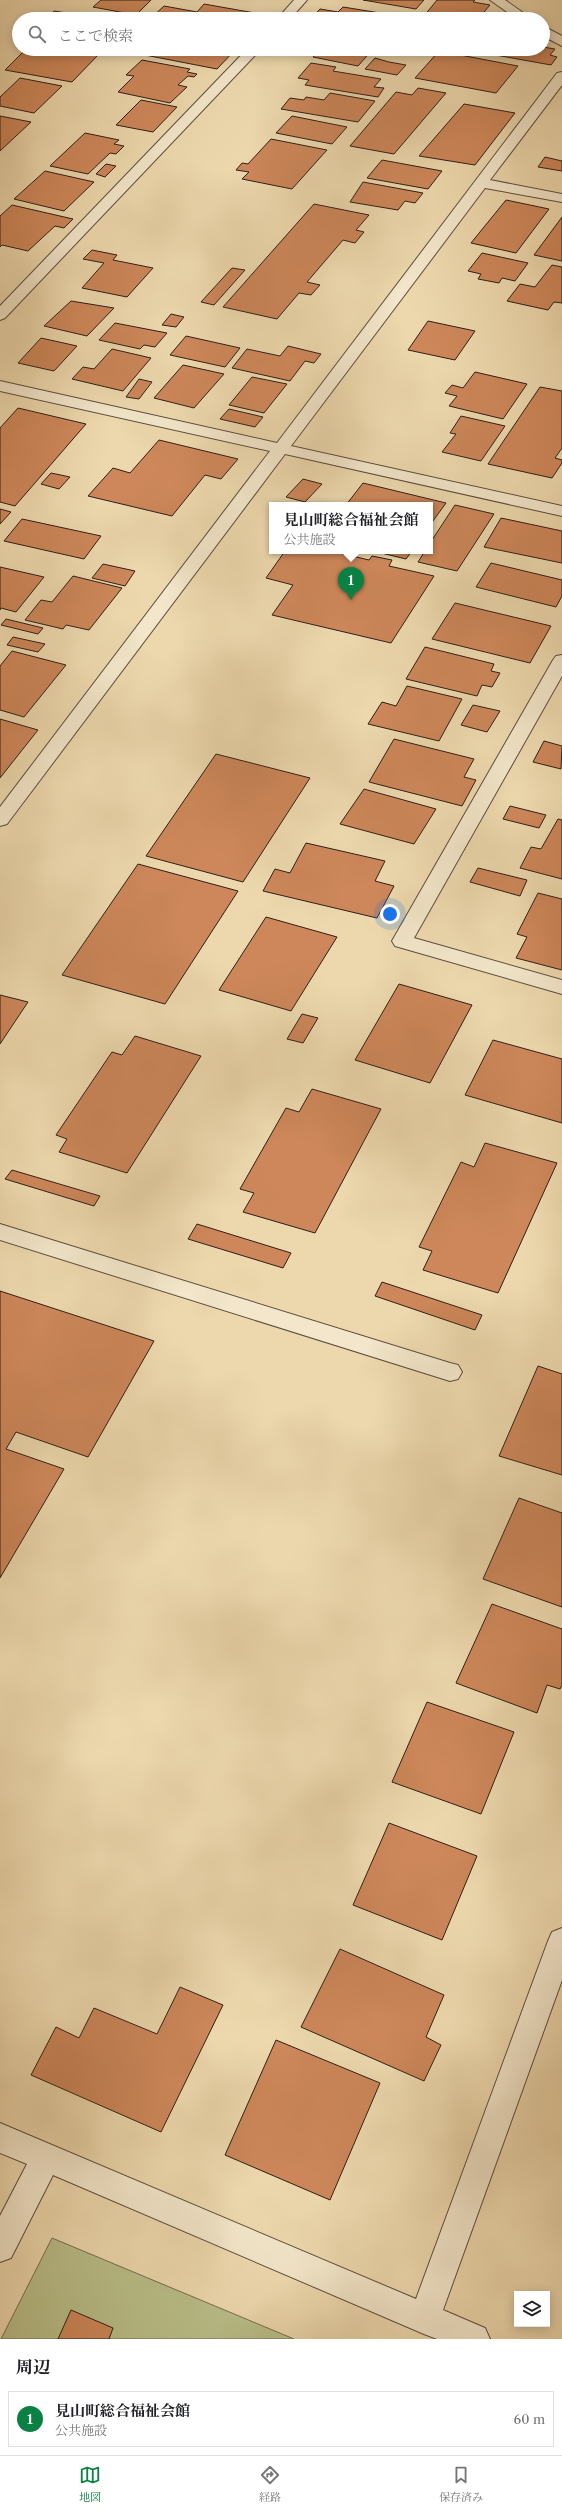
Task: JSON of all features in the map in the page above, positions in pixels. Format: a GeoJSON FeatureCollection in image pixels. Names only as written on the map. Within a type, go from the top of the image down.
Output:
{"type":"FeatureCollection","features":[{"type":"Feature","properties":{"kind":"street"},"geometry":{"type":"LineString","coordinates":[[290,12],[301,0]]}},
{"type":"Feature","properties":{"kind":"street"},"geometry":{"type":"LineString","coordinates":[[496,0],[515,12]]}},
{"type":"Feature","properties":{"kind":"street"},"geometry":{"type":"LineString","coordinates":[[550,34],[562,42]]}},
{"type":"Feature","properties":{"kind":"street"},"geometry":{"type":"LineString","coordinates":[[0,315],[247,56]]}},
{"type":"Feature","properties":{"kind":"street"},"geometry":{"type":"LineString","coordinates":[[0,820],[281,450],[562,76]]}},
{"type":"Feature","properties":{"kind":"street"},"geometry":{"type":"LineString","coordinates":[[481,183],[562,198]]}},
{"type":"Feature","properties":{"kind":"street"},"geometry":{"type":"LineString","coordinates":[[0,386],[281,450],[562,511]]}},
{"type":"Feature","properties":{"kind":"street"},"geometry":{"type":"LineString","coordinates":[[562,660],[402,941],[562,987]]}},
{"type":"Feature","properties":{"kind":"street"},"geometry":{"type":"LineString","coordinates":[[0,1232],[450,1372]]}},
{"type":"Feature","properties":{"kind":"street"},"geometry":{"type":"LineString","coordinates":[[424,2319],[562,1941]]}},
{"type":"Feature","properties":{"kind":"street"},"geometry":{"type":"LineString","coordinates":[[0,2138],[474,2339]]}},
{"type":"Feature","properties":{"kind":"street"},"geometry":{"type":"LineString","coordinates":[[0,2247],[46,2158]]}},
{"type":"Feature","properties":{"kind":"green space"},"geometry":{"type":"Polygon","coordinates":[[[52,2238],[294,2339],[1,2339],[52,2238]]]}},
{"type":"Feature","properties":{"kind":"building"},"geometry":{"type":"Polygon","coordinates":[[[101,0],[151,0],[139,12],[120,12],[93,7],[101,0]]]}},
{"type":"Feature","properties":{"kind":"building"},"geometry":{"type":"Polygon","coordinates":[[[363,0],[424,0],[416,9],[363,0]]]}},
{"type":"Feature","properties":{"kind":"building"},"geometry":{"type":"Polygon","coordinates":[[[437,0],[475,0],[473,2],[490,5],[484,12],[427,12],[437,0]]]}},
{"type":"Feature","properties":{"kind":"building"},"geometry":{"type":"Polygon","coordinates":[[[204,4],[249,12],[197,12],[204,4]]]}},
{"type":"Feature","properties":{"kind":"building"},"geometry":{"type":"Polygon","coordinates":[[[164,6],[197,12],[158,12],[164,6]]]}},
{"type":"Feature","properties":{"kind":"building"},"geometry":{"type":"Polygon","coordinates":[[[343,7],[374,12],[338,12],[343,7]]]}},
{"type":"Feature","properties":{"kind":"building"},"geometry":{"type":"Polygon","coordinates":[[[320,9],[338,12],[317,12],[320,9]]]}},
{"type":"Feature","properties":{"kind":"building"},"geometry":{"type":"Polygon","coordinates":[[[550,48],[555,49],[550,55],[550,48]]]}},
{"type":"Feature","properties":{"kind":"building"},"geometry":{"type":"Polygon","coordinates":[[[550,55],[557,57],[551,65],[501,56],[550,55]]]}},
{"type":"Feature","properties":{"kind":"building"},"geometry":{"type":"Polygon","coordinates":[[[19,56],[97,56],[72,82],[5,70],[19,56]]]}},
{"type":"Feature","properties":{"kind":"building"},"geometry":{"type":"Polygon","coordinates":[[[150,56],[229,56],[217,69],[150,56]]]}},
{"type":"Feature","properties":{"kind":"building"},"geometry":{"type":"Polygon","coordinates":[[[314,56],[367,56],[358,66],[313,57],[314,56]]]}},
{"type":"Feature","properties":{"kind":"building"},"geometry":{"type":"Polygon","coordinates":[[[435,56],[465,56],[518,66],[496,93],[415,78],[435,56]]]}},
{"type":"Feature","properties":{"kind":"building"},"geometry":{"type":"Polygon","coordinates":[[[375,58],[406,65],[397,75],[365,69],[375,58]]]}},
{"type":"Feature","properties":{"kind":"building"},"geometry":{"type":"Polygon","coordinates":[[[142,60],[190,69],[187,72],[197,74],[194,77],[188,76],[178,85],[187,87],[170,103],[118,92],[134,76],[126,75],[142,60]]]}},
{"type":"Feature","properties":{"kind":"building"},"geometry":{"type":"Polygon","coordinates":[[[311,63],[336,67],[333,71],[381,79],[374,87],[384,88],[378,97],[305,85],[309,80],[298,78],[311,63]]]}},
{"type":"Feature","properties":{"kind":"building"},"geometry":{"type":"Polygon","coordinates":[[[20,78],[62,86],[34,113],[0,106],[0,97],[20,78]]]}},
{"type":"Feature","properties":{"kind":"building"},"geometry":{"type":"Polygon","coordinates":[[[418,88],[446,93],[394,154],[350,146],[396,92],[412,95],[418,88]]]}},
{"type":"Feature","properties":{"kind":"building"},"geometry":{"type":"Polygon","coordinates":[[[330,93],[375,101],[358,122],[281,109],[290,98],[304,100],[306,97],[324,100],[330,93]]]}},
{"type":"Feature","properties":{"kind":"building"},"geometry":{"type":"Polygon","coordinates":[[[141,100],[177,107],[153,132],[116,125],[141,100]]]}},
{"type":"Feature","properties":{"kind":"building"},"geometry":{"type":"Polygon","coordinates":[[[464,104],[515,113],[475,165],[419,156],[464,104]]]}},
{"type":"Feature","properties":{"kind":"building"},"geometry":{"type":"Polygon","coordinates":[[[0,116],[31,122],[0,151],[0,116]]]}},
{"type":"Feature","properties":{"kind":"building"},"geometry":{"type":"Polygon","coordinates":[[[292,116],[347,127],[332,144],[276,133],[292,116]]]}},
{"type":"Feature","properties":{"kind":"building"},"geometry":{"type":"Polygon","coordinates":[[[85,133],[119,140],[114,144],[124,146],[116,154],[110,153],[88,174],[50,166],[85,133]]]}},
{"type":"Feature","properties":{"kind":"building"},"geometry":{"type":"Polygon","coordinates":[[[271,139],[327,150],[292,189],[242,179],[249,172],[236,170],[242,163],[248,164],[271,139]]]}},
{"type":"Feature","properties":{"kind":"building"},"geometry":{"type":"Polygon","coordinates":[[[545,157],[562,161],[562,171],[538,167],[545,157]]]}},
{"type":"Feature","properties":{"kind":"building"},"geometry":{"type":"Polygon","coordinates":[[[382,160],[442,171],[428,189],[367,178],[382,160]]]}},
{"type":"Feature","properties":{"kind":"building"},"geometry":{"type":"Polygon","coordinates":[[[106,164],[116,166],[105,177],[96,174],[106,164]]]}},
{"type":"Feature","properties":{"kind":"building"},"geometry":{"type":"Polygon","coordinates":[[[45,171],[94,182],[64,211],[14,199],[45,171]]]}},
{"type":"Feature","properties":{"kind":"building"},"geometry":{"type":"Polygon","coordinates":[[[363,182],[423,193],[415,203],[405,201],[398,210],[350,202],[363,182]]]}},
{"type":"Feature","properties":{"kind":"building"},"geometry":{"type":"Polygon","coordinates":[[[506,200],[549,209],[516,253],[471,243],[506,200]]]}},
{"type":"Feature","properties":{"kind":"building"},"geometry":{"type":"Polygon","coordinates":[[[314,204],[369,215],[356,230],[364,232],[355,243],[343,240],[307,282],[320,285],[311,295],[299,293],[277,319],[223,307],[314,204]]]}},
{"type":"Feature","properties":{"kind":"building"},"geometry":{"type":"Polygon","coordinates":[[[12,205],[73,219],[64,228],[55,226],[28,251],[2,245],[0,247],[0,216],[12,205]]]}},
{"type":"Feature","properties":{"kind":"building"},"geometry":{"type":"Polygon","coordinates":[[[562,217],[562,261],[534,255],[562,217]]]}},
{"type":"Feature","properties":{"kind":"building"},"geometry":{"type":"Polygon","coordinates":[[[92,250],[117,255],[113,260],[153,268],[127,297],[82,288],[104,263],[83,259],[92,250]]]}},
{"type":"Feature","properties":{"kind":"building"},"geometry":{"type":"Polygon","coordinates":[[[482,253],[528,263],[515,281],[502,278],[499,283],[478,279],[481,274],[468,271],[482,253]]]}},
{"type":"Feature","properties":{"kind":"building"},"geometry":{"type":"Polygon","coordinates":[[[552,265],[562,267],[562,303],[554,302],[548,310],[507,301],[520,284],[535,287],[552,265]]]}},
{"type":"Feature","properties":{"kind":"building"},"geometry":{"type":"Polygon","coordinates":[[[232,268],[245,270],[214,305],[201,302],[232,268]]]}},
{"type":"Feature","properties":{"kind":"building"},"geometry":{"type":"Polygon","coordinates":[[[71,301],[114,308],[87,336],[44,326],[71,301]]]}},
{"type":"Feature","properties":{"kind":"building"},"geometry":{"type":"Polygon","coordinates":[[[171,314],[184,317],[176,327],[162,325],[171,314]]]}},
{"type":"Feature","properties":{"kind":"building"},"geometry":{"type":"Polygon","coordinates":[[[428,321],[475,331],[455,360],[408,350],[428,321]]]}},
{"type":"Feature","properties":{"kind":"building"},"geometry":{"type":"Polygon","coordinates":[[[115,323],[167,333],[155,347],[144,345],[140,349],[99,340],[115,323]]]}},
{"type":"Feature","properties":{"kind":"building"},"geometry":{"type":"Polygon","coordinates":[[[186,336],[240,348],[225,367],[170,355],[186,336]]]}},
{"type":"Feature","properties":{"kind":"building"},"geometry":{"type":"Polygon","coordinates":[[[41,338],[77,346],[54,371],[18,363],[41,338]]]}},
{"type":"Feature","properties":{"kind":"building"},"geometry":{"type":"Polygon","coordinates":[[[288,346],[321,354],[314,363],[305,361],[290,381],[232,368],[247,349],[280,356],[288,346]]]}},
{"type":"Feature","properties":{"kind":"building"},"geometry":{"type":"Polygon","coordinates":[[[112,349],[151,358],[123,391],[72,379],[83,367],[94,369],[112,349]]]}},
{"type":"Feature","properties":{"kind":"building"},"geometry":{"type":"Polygon","coordinates":[[[183,365],[224,374],[194,408],[154,398],[183,365]]]}},
{"type":"Feature","properties":{"kind":"building"},"geometry":{"type":"Polygon","coordinates":[[[475,372],[527,384],[503,419],[449,406],[457,396],[445,393],[452,385],[463,388],[475,372]]]}},
{"type":"Feature","properties":{"kind":"building"},"geometry":{"type":"Polygon","coordinates":[[[252,377],[287,384],[264,413],[229,405],[252,377]]]}},
{"type":"Feature","properties":{"kind":"building"},"geometry":{"type":"Polygon","coordinates":[[[139,379],[152,382],[139,399],[126,397],[139,379]]]}},
{"type":"Feature","properties":{"kind":"building"},"geometry":{"type":"Polygon","coordinates":[[[540,387],[562,391],[562,448],[555,458],[562,460],[562,463],[552,478],[488,464],[540,387]]]}},
{"type":"Feature","properties":{"kind":"building"},"geometry":{"type":"Polygon","coordinates":[[[18,408],[86,424],[15,506],[0,502],[0,428],[18,408]]]}},
{"type":"Feature","properties":{"kind":"building"},"geometry":{"type":"Polygon","coordinates":[[[229,409],[263,417],[255,427],[220,419],[229,409]]]}},
{"type":"Feature","properties":{"kind":"building"},"geometry":{"type":"Polygon","coordinates":[[[461,416],[505,426],[481,461],[442,452],[456,434],[450,433],[461,416]]]}},
{"type":"Feature","properties":{"kind":"building"},"geometry":{"type":"Polygon","coordinates":[[[159,440],[238,459],[221,479],[205,475],[172,516],[88,496],[113,468],[130,473],[159,440]]]}},
{"type":"Feature","properties":{"kind":"building"},"geometry":{"type":"Polygon","coordinates":[[[51,473],[70,477],[59,489],[41,484],[51,473]]]}},
{"type":"Feature","properties":{"kind":"building"},"geometry":{"type":"Polygon","coordinates":[[[303,479],[322,484],[305,502],[286,497],[303,479]]]}},
{"type":"Feature","properties":{"kind":"building"},"geometry":{"type":"Polygon","coordinates":[[[363,483],[446,503],[433,521],[433,502],[348,502],[363,483]]]}},
{"type":"Feature","properties":{"kind":"building"},"geometry":{"type":"Polygon","coordinates":[[[455,505],[494,514],[457,571],[418,562],[423,554],[433,554],[433,538],[455,505]]]}},
{"type":"Feature","properties":{"kind":"building"},"geometry":{"type":"Polygon","coordinates":[[[0,509],[11,512],[0,524],[0,509]]]}},
{"type":"Feature","properties":{"kind":"building"},"geometry":{"type":"Polygon","coordinates":[[[501,518],[562,531],[562,563],[484,547],[501,518]]]}},
{"type":"Feature","properties":{"kind":"building"},"geometry":{"type":"Polygon","coordinates":[[[22,519],[101,536],[84,559],[4,541],[22,519]]]}},
{"type":"Feature","properties":{"kind":"building"},"geometry":{"type":"Polygon","coordinates":[[[283,554],[344,554],[369,560],[372,556],[392,560],[389,566],[434,576],[391,643],[272,615],[293,585],[266,578],[283,554]]]}},
{"type":"Feature","properties":{"kind":"building"},"geometry":{"type":"Polygon","coordinates":[[[385,554],[410,554],[406,559],[385,554]]]}},
{"type":"Feature","properties":{"kind":"building"},"geometry":{"type":"Polygon","coordinates":[[[491,563],[562,580],[562,596],[556,607],[476,587],[491,563]]]}},
{"type":"Feature","properties":{"kind":"building"},"geometry":{"type":"Polygon","coordinates":[[[103,564],[135,571],[125,586],[92,578],[103,564]]]}},
{"type":"Feature","properties":{"kind":"building"},"geometry":{"type":"Polygon","coordinates":[[[0,567],[44,577],[16,612],[1,608],[0,610],[0,567]]]}},
{"type":"Feature","properties":{"kind":"building"},"geometry":{"type":"Polygon","coordinates":[[[73,576],[122,588],[89,630],[66,625],[63,629],[25,620],[41,600],[52,602],[73,576]]]}},
{"type":"Feature","properties":{"kind":"building"},"geometry":{"type":"Polygon","coordinates":[[[455,603],[551,626],[530,663],[432,639],[455,603]]]}},
{"type":"Feature","properties":{"kind":"building"},"geometry":{"type":"Polygon","coordinates":[[[6,619],[43,628],[38,634],[1,625],[6,619]]]}},
{"type":"Feature","properties":{"kind":"building"},"geometry":{"type":"Polygon","coordinates":[[[13,637],[45,644],[38,652],[7,645],[13,637]]]}},
{"type":"Feature","properties":{"kind":"building"},"geometry":{"type":"Polygon","coordinates":[[[425,647],[494,664],[491,671],[500,673],[492,687],[482,685],[477,696],[406,679],[425,647]]]}},
{"type":"Feature","properties":{"kind":"building"},"geometry":{"type":"Polygon","coordinates":[[[12,651],[66,665],[24,717],[0,710],[0,666],[12,651]]]}},
{"type":"Feature","properties":{"kind":"building"},"geometry":{"type":"Polygon","coordinates":[[[407,686],[462,699],[439,741],[368,724],[382,702],[396,706],[407,686]]]}},
{"type":"Feature","properties":{"kind":"building"},"geometry":{"type":"Polygon","coordinates":[[[473,705],[500,711],[487,732],[461,725],[473,705]]]}},
{"type":"Feature","properties":{"kind":"building"},"geometry":{"type":"Polygon","coordinates":[[[0,719],[38,730],[0,778],[0,719]]]}},
{"type":"Feature","properties":{"kind":"building"},"geometry":{"type":"Polygon","coordinates":[[[394,739],[474,759],[464,777],[476,780],[462,806],[369,782],[394,739]]]}},
{"type":"Feature","properties":{"kind":"building"},"geometry":{"type":"Polygon","coordinates":[[[544,741],[562,746],[561,769],[533,762],[544,741]]]}},
{"type":"Feature","properties":{"kind":"building"},"geometry":{"type":"Polygon","coordinates":[[[216,754],[310,778],[243,882],[146,856],[216,754]]]}},
{"type":"Feature","properties":{"kind":"building"},"geometry":{"type":"Polygon","coordinates":[[[364,789],[436,809],[414,844],[340,824],[364,789]]]}},
{"type":"Feature","properties":{"kind":"building"},"geometry":{"type":"Polygon","coordinates":[[[510,806],[546,815],[539,828],[503,819],[510,806]]]}},
{"type":"Feature","properties":{"kind":"building"},"geometry":{"type":"Polygon","coordinates":[[[558,819],[562,820],[562,879],[520,868],[531,847],[541,849],[558,819]]]}},
{"type":"Feature","properties":{"kind":"building"},"geometry":{"type":"Polygon","coordinates":[[[306,843],[385,861],[375,881],[394,886],[377,918],[263,891],[275,869],[290,873],[306,843]]]}},
{"type":"Feature","properties":{"kind":"building"},"geometry":{"type":"Polygon","coordinates":[[[138,864],[238,891],[165,1004],[62,975],[138,864]]]}},
{"type":"Feature","properties":{"kind":"building"},"geometry":{"type":"Polygon","coordinates":[[[478,868],[527,880],[520,896],[470,882],[478,868]]]}},
{"type":"Feature","properties":{"kind":"building"},"geometry":{"type":"Polygon","coordinates":[[[538,893],[562,899],[562,970],[516,958],[527,937],[517,934],[538,893]]]}},
{"type":"Feature","properties":{"kind":"building"},"geometry":{"type":"Polygon","coordinates":[[[266,917],[337,937],[291,1011],[219,990],[266,917]]]}},
{"type":"Feature","properties":{"kind":"building"},"geometry":{"type":"Polygon","coordinates":[[[399,984],[472,1005],[430,1083],[355,1060],[399,984]]]}},
{"type":"Feature","properties":{"kind":"building"},"geometry":{"type":"Polygon","coordinates":[[[0,995],[28,1002],[0,1044],[0,995]]]}},
{"type":"Feature","properties":{"kind":"building"},"geometry":{"type":"Polygon","coordinates":[[[302,1014],[318,1018],[303,1043],[287,1039],[302,1014]]]}},
{"type":"Feature","properties":{"kind":"building"},"geometry":{"type":"Polygon","coordinates":[[[135,1036],[201,1056],[127,1173],[59,1152],[67,1139],[56,1135],[112,1052],[122,1055],[135,1036]]]}},
{"type":"Feature","properties":{"kind":"building"},"geometry":{"type":"Polygon","coordinates":[[[493,1040],[562,1059],[562,1123],[465,1095],[493,1040]]]}},
{"type":"Feature","properties":{"kind":"building"},"geometry":{"type":"Polygon","coordinates":[[[312,1089],[381,1109],[315,1233],[243,1212],[254,1193],[240,1189],[286,1108],[299,1112],[312,1089]]]}},
{"type":"Feature","properties":{"kind":"building"},"geometry":{"type":"Polygon","coordinates":[[[485,1143],[557,1163],[498,1293],[423,1270],[432,1251],[419,1247],[461,1162],[474,1167],[485,1143]]]}},
{"type":"Feature","properties":{"kind":"building"},"geometry":{"type":"Polygon","coordinates":[[[12,1170],[100,1196],[94,1206],[5,1179],[12,1170]]]}},
{"type":"Feature","properties":{"kind":"building"},"geometry":{"type":"Polygon","coordinates":[[[197,1224],[291,1253],[283,1268],[188,1239],[197,1224]]]}},
{"type":"Feature","properties":{"kind":"building"},"geometry":{"type":"Polygon","coordinates":[[[382,1282],[482,1315],[475,1330],[375,1296],[382,1282]]]}},
{"type":"Feature","properties":{"kind":"building"},"geometry":{"type":"Polygon","coordinates":[[[0,1291],[154,1341],[88,1457],[16,1432],[6,1449],[64,1469],[0,1578],[0,1291]]]}},
{"type":"Feature","properties":{"kind":"building"},"geometry":{"type":"Polygon","coordinates":[[[538,1366],[562,1374],[562,1475],[499,1456],[538,1366]]]}},
{"type":"Feature","properties":{"kind":"building"},"geometry":{"type":"Polygon","coordinates":[[[519,1498],[562,1513],[562,1607],[483,1579],[519,1498]]]}},
{"type":"Feature","properties":{"kind":"building"},"geometry":{"type":"Polygon","coordinates":[[[492,1604],[562,1629],[562,1685],[560,1689],[547,1685],[537,1713],[456,1683],[492,1604]]]}},
{"type":"Feature","properties":{"kind":"building"},"geometry":{"type":"Polygon","coordinates":[[[427,1702],[514,1732],[481,1814],[392,1782],[427,1702]]]}},
{"type":"Feature","properties":{"kind":"building"},"geometry":{"type":"Polygon","coordinates":[[[389,1823],[477,1856],[442,1940],[353,1905],[389,1823]]]}},
{"type":"Feature","properties":{"kind":"building"},"geometry":{"type":"Polygon","coordinates":[[[340,1949],[444,1995],[426,2037],[441,2045],[424,2081],[301,2027],[340,1949]]]}},
{"type":"Feature","properties":{"kind":"building"},"geometry":{"type":"Polygon","coordinates":[[[180,1987],[223,2005],[161,2132],[31,2075],[56,2027],[79,2038],[94,2008],[157,2034],[180,1987]]]}},
{"type":"Feature","properties":{"kind":"building"},"geometry":{"type":"Polygon","coordinates":[[[276,2040],[380,2083],[330,2200],[225,2155],[276,2040]]]}},
{"type":"Feature","properties":{"kind":"building"},"geometry":{"type":"Polygon","coordinates":[[[71,2310],[113,2328],[109,2339],[58,2339],[71,2310]]]}},
{"type":"Feature","properties":{"kind":"place","name":"見山町総合福祉会館"},"geometry":{"type":"Point","coordinates":[351,600]}}]}
